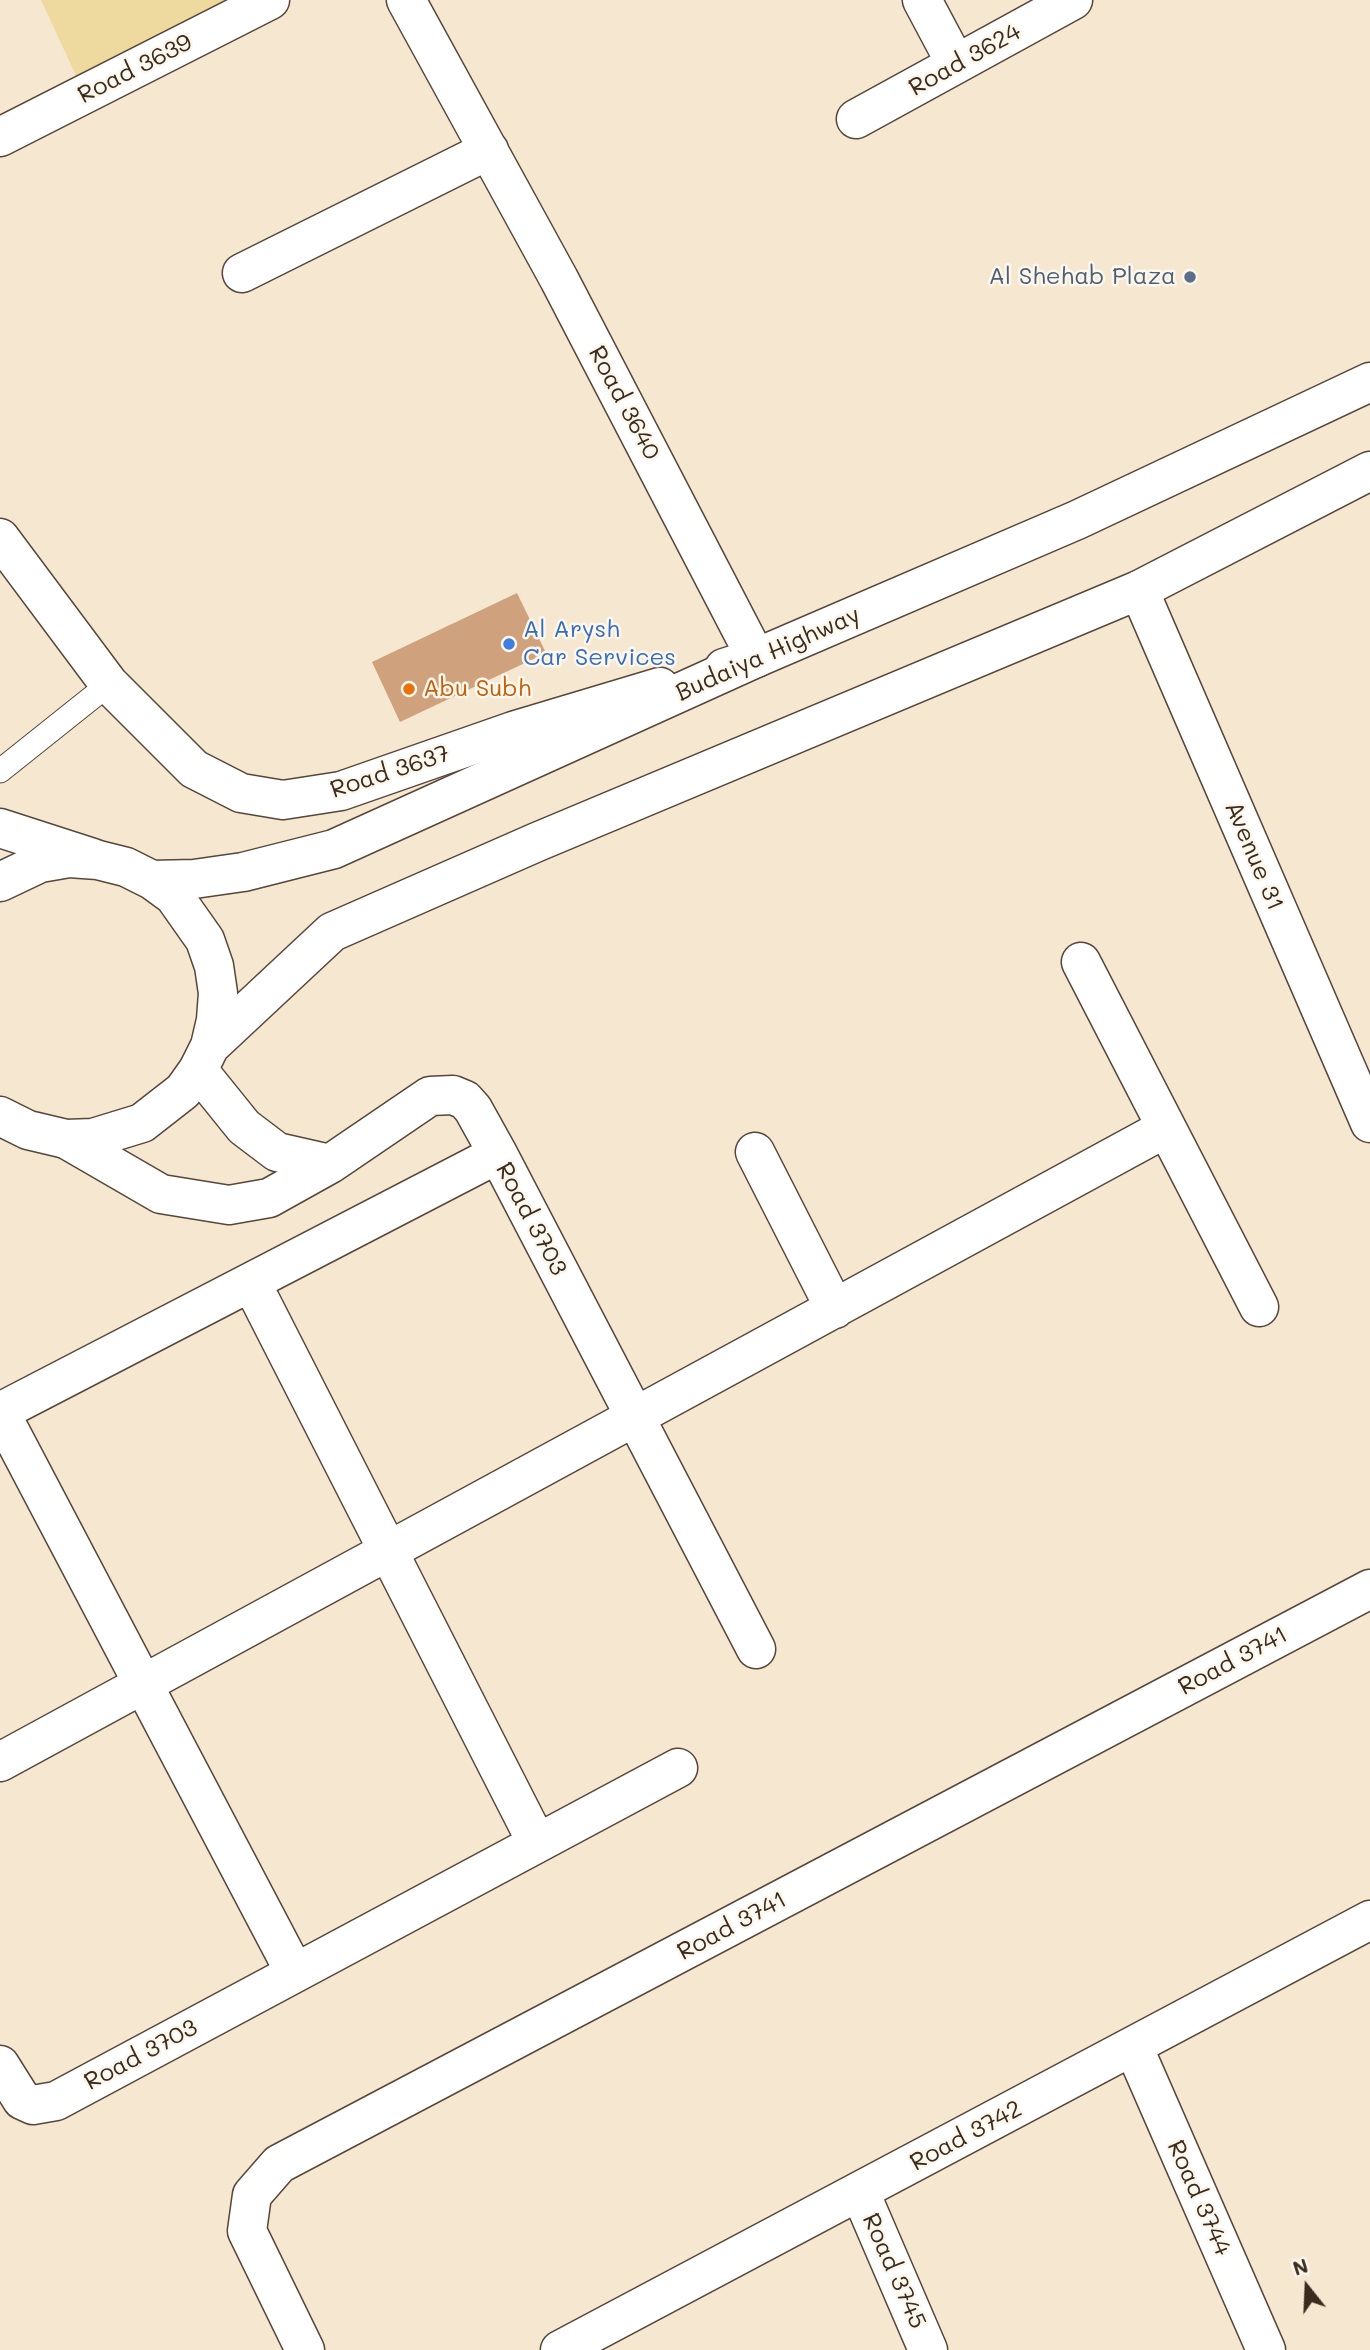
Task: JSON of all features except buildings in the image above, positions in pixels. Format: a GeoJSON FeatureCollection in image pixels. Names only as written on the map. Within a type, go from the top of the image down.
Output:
{"type":"FeatureCollection","features":[{"type":"Feature","properties":{"kind":"street","name":"Road 3639"},"geometry":{"type":"LineString","coordinates":[[0,137],[270,0]]}},
{"type":"Feature","properties":{"kind":"street","name":"Road 3640"},"geometry":{"type":"LineString","coordinates":[[406,0],[489,150],[757,658]]}},
{"type":"Feature","properties":{"kind":"street"},"geometry":{"type":"LineString","coordinates":[[922,0],[956,64]]}},
{"type":"Feature","properties":{"kind":"street","name":"Road 3624"},"geometry":{"type":"LineString","coordinates":[[856,119],[1073,0]]}},
{"type":"Feature","properties":{"kind":"street"},"geometry":{"type":"LineString","coordinates":[[242,273],[489,150]]}},
{"type":"Feature","properties":{"kind":"street","name":"Budaiya Highway"},"geometry":{"type":"LineString","coordinates":[[152,880],[194,879],[243,872],[334,849],[757,658],[1077,520],[1370,382]]}},
{"type":"Feature","properties":{"kind":"street"},"geometry":{"type":"LineString","coordinates":[[3,1121],[66,1139],[93,1139],[142,1123],[183,1091],[204,1058],[332,932],[537,842],[1139,590],[1370,471]]}},
{"type":"Feature","properties":{"kind":"street","name":"Road 3637"},"geometry":{"type":"LineString","coordinates":[[0,538],[109,684],[194,769],[241,793],[283,800],[341,791],[513,732],[757,658]]}},
{"type":"Feature","properties":{"kind":"street","name":"Avenue 31"},"geometry":{"type":"LineString","coordinates":[[1139,590],[1370,1123]]}},
{"type":"Feature","properties":{"kind":"street"},"geometry":{"type":"LineString","coordinates":[[0,828],[126,867],[152,880],[174,896],[205,940],[214,966],[217,1006],[204,1058],[244,1127],[277,1152],[330,1164]]}},
{"type":"Feature","properties":{"kind":"street"},"geometry":{"type":"LineString","coordinates":[[0,883],[40,863],[69,858],[98,860]]}},
{"type":"Feature","properties":{"kind":"street"},"geometry":{"type":"LineString","coordinates":[[1081,962],[1259,1307]]}},
{"type":"Feature","properties":{"kind":"street"},"geometry":{"type":"LineString","coordinates":[[66,1139],[161,1194],[229,1205],[269,1198],[330,1164],[419,1101],[442,1094],[453,1095],[473,1109],[498,1154]]}},
{"type":"Feature","properties":{"kind":"street"},"geometry":{"type":"LineString","coordinates":[[0,1762],[1167,1128]]}},
{"type":"Feature","properties":{"kind":"street"},"geometry":{"type":"LineString","coordinates":[[755,1152],[835,1308]]}},
{"type":"Feature","properties":{"kind":"street","name":"Road 3703"},"geometry":{"type":"LineString","coordinates":[[295,1973],[0,1412],[498,1154],[756,1648]]}},
{"type":"Feature","properties":{"kind":"street"},"geometry":{"type":"LineString","coordinates":[[251,1282],[537,1843]]}},
{"type":"Feature","properties":{"kind":"street","name":"Road 3741"},"geometry":{"type":"LineString","coordinates":[[305,2350],[247,2231],[252,2195],[279,2164],[1370,1589]]}},
{"type":"Feature","properties":{"kind":"street","name":"Road 3703"},"geometry":{"type":"LineString","coordinates":[[0,2065],[22,2101],[44,2105],[678,1768]]}},
{"type":"Feature","properties":{"kind":"street","name":"Road 3742"},"geometry":{"type":"LineString","coordinates":[[585,2344],[860,2192],[1370,1920]]}},
{"type":"Feature","properties":{"kind":"street","name":"Road 3744"},"geometry":{"type":"LineString","coordinates":[[1133,2046],[1266,2350]]}},
{"type":"Feature","properties":{"kind":"street","name":"Road 3745"},"geometry":{"type":"LineString","coordinates":[[860,2192],[928,2350]]}},
{"type":"Feature","properties":{"kind":"lane"},"geometry":{"type":"LineString","coordinates":[[0,771],[109,684]]}},
{"type":"Feature","properties":{"kind":"sand"},"geometry":{"type":"Polygon","coordinates":[[[41,0],[239,0],[85,95],[41,0]]]}},
{"type":"Feature","properties":{"kind":"place","name":"Al Shehab Plaza"},"geometry":{"type":"Point","coordinates":[1190,277]}},
{"type":"Feature","properties":{"kind":"place","name":"Al Arysh Car Services"},"geometry":{"type":"Point","coordinates":[509,644]}},
{"type":"Feature","properties":{"kind":"place","name":"Abu Subh"},"geometry":{"type":"Point","coordinates":[409,689]}}]}
